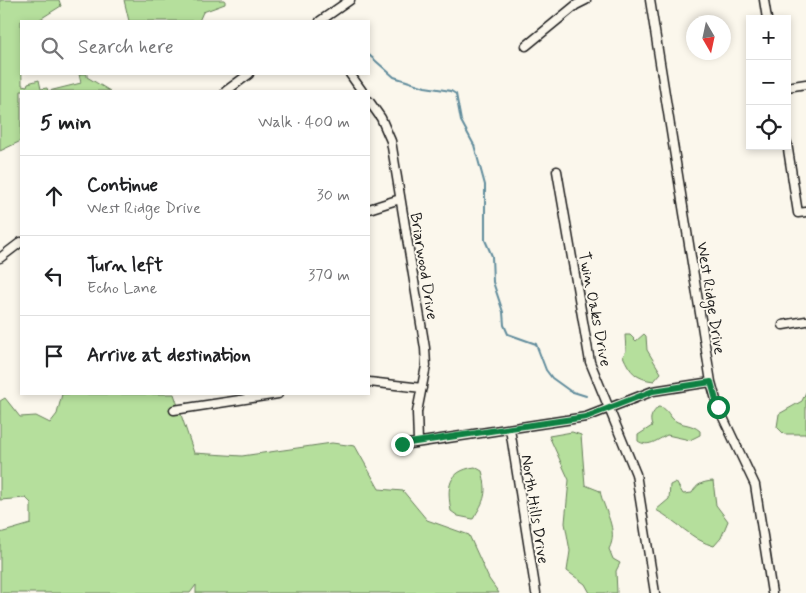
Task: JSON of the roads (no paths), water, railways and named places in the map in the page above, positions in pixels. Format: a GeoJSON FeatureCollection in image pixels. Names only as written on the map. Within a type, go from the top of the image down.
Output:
{"type":"FeatureCollection","features":[{"type":"Feature","properties":{"kind":"street"},"geometry":{"type":"LineString","coordinates":[[321,20],[350,0]]}},
{"type":"Feature","properties":{"kind":"street"},"geometry":{"type":"LineString","coordinates":[[526,46],[576,5],[586,0]]}},
{"type":"Feature","properties":{"kind":"street","name":"West Ridge Drive"},"geometry":{"type":"LineString","coordinates":[[650,0],[711,382],[718,407],[755,485],[772,593]]}},
{"type":"Feature","properties":{"kind":"street"},"geometry":{"type":"LineString","coordinates":[[764,0],[766,15]]}},
{"type":"Feature","properties":{"kind":"street"},"geometry":{"type":"LineString","coordinates":[[227,90],[248,75]]}},
{"type":"Feature","properties":{"kind":"street"},"geometry":{"type":"LineString","coordinates":[[351,75],[361,90]]}},
{"type":"Feature","properties":{"kind":"street"},"geometry":{"type":"LineString","coordinates":[[791,86],[806,84]]}},
{"type":"Feature","properties":{"kind":"street","name":"Briarwood Drive"},"geometry":{"type":"LineString","coordinates":[[370,102],[381,118],[391,140],[424,348],[426,366],[417,412],[418,442]]}},
{"type":"Feature","properties":{"kind":"street"},"geometry":{"type":"LineString","coordinates":[[789,150],[802,212]]}},
{"type":"Feature","properties":{"kind":"street","name":"Twin Oaks Drive"},"geometry":{"type":"LineString","coordinates":[[557,171],[590,362],[636,474],[655,593]]}},
{"type":"Feature","properties":{"kind":"street"},"geometry":{"type":"LineString","coordinates":[[370,209],[400,199]]}},
{"type":"Feature","properties":{"kind":"street"},"geometry":{"type":"LineString","coordinates":[[0,258],[20,243]]}},
{"type":"Feature","properties":{"kind":"street"},"geometry":{"type":"LineString","coordinates":[[783,325],[806,321]]}},
{"type":"Feature","properties":{"kind":"street"},"geometry":{"type":"LineString","coordinates":[[370,382],[422,388]]}},
{"type":"Feature","properties":{"kind":"street"},"geometry":{"type":"LineString","coordinates":[[402,444],[586,417],[653,391],[711,382]]}},
{"type":"Feature","properties":{"kind":"street"},"geometry":{"type":"LineString","coordinates":[[174,410],[231,398],[266,395]]}},
{"type":"Feature","properties":{"kind":"street","name":"North Hills Drive"},"geometry":{"type":"LineString","coordinates":[[510,429],[536,593]]}},
{"type":"Feature","properties":{"kind":"waterway"},"geometry":{"type":"LineString","coordinates":[[370,56],[394,77],[425,87],[451,91],[456,94],[461,121],[474,145],[485,185],[485,240],[492,256],[493,282],[503,312],[504,325],[508,334],[536,344],[546,370],[552,378],[570,391],[586,396]]}}]}
